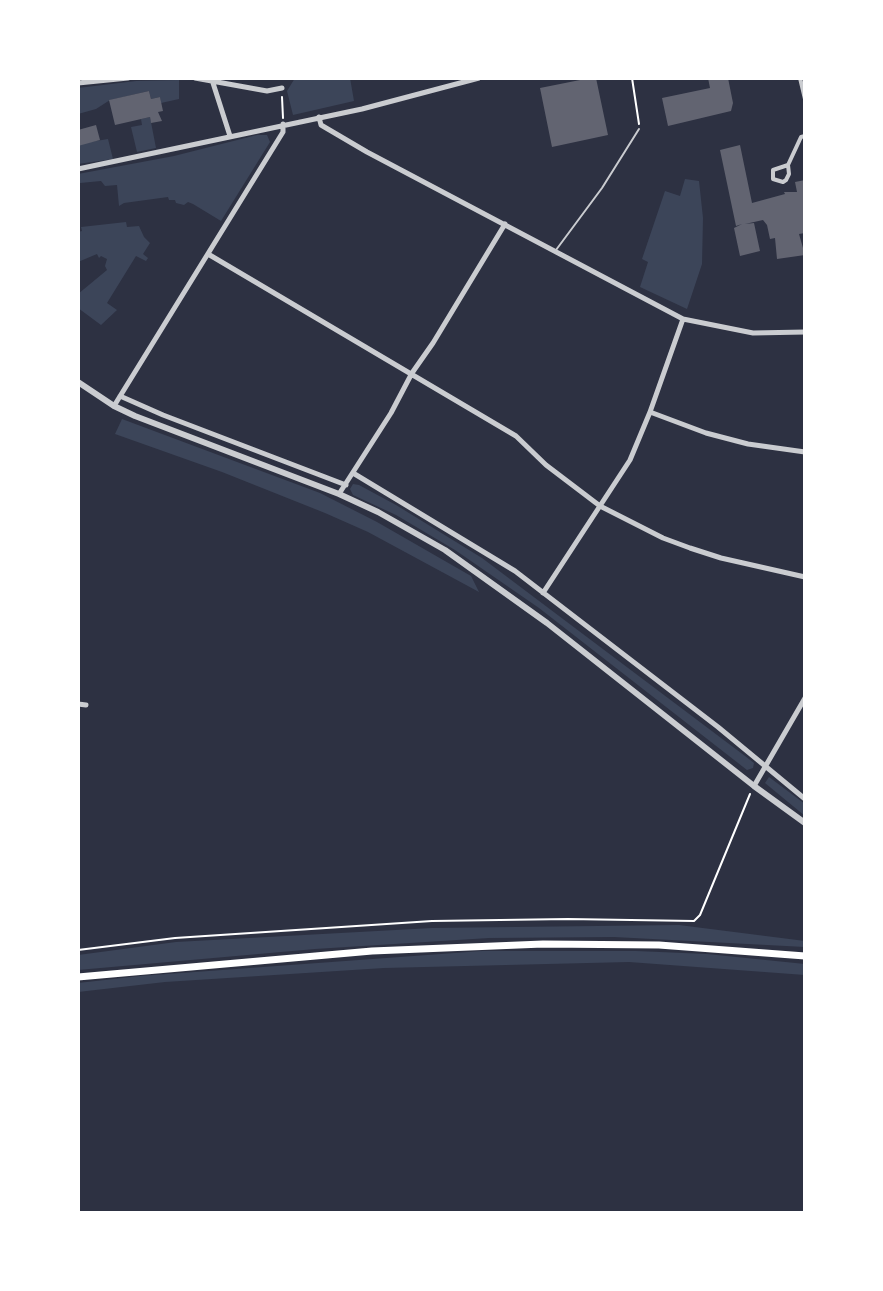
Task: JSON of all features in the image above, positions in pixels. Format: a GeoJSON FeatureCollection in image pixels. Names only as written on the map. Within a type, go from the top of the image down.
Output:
{"type":"FeatureCollection","features":[{"type":"Feature","properties":{"kind":"main road"},"geometry":{"type":"LineString","coordinates":[[78,977],[357,952],[543,944],[659,945],[805,956]]}},
{"type":"Feature","properties":{"kind":"street"},"geometry":{"type":"LineString","coordinates":[[78,83],[128,78]]}},
{"type":"Feature","properties":{"kind":"street"},"geometry":{"type":"LineString","coordinates":[[195,78],[267,91],[282,88]]}},
{"type":"Feature","properties":{"kind":"street"},"geometry":{"type":"LineString","coordinates":[[78,169],[358,110],[479,78]]}},
{"type":"Feature","properties":{"kind":"street"},"geometry":{"type":"LineString","coordinates":[[800,78],[805,99]]}},
{"type":"Feature","properties":{"kind":"street"},"geometry":{"type":"LineString","coordinates":[[213,83],[230,136]]}},
{"type":"Feature","properties":{"kind":"street"},"geometry":{"type":"LineString","coordinates":[[319,117],[321,125],[367,152],[683,319],[753,333],[805,332]]}},
{"type":"Feature","properties":{"kind":"street"},"geometry":{"type":"LineString","coordinates":[[114,406],[283,132],[283,124]]}},
{"type":"Feature","properties":{"kind":"street"},"geometry":{"type":"LineString","coordinates":[[788,165],[773,170],[773,179],[786,180],[788,165],[801,137],[805,136]]}},
{"type":"Feature","properties":{"kind":"street"},"geometry":{"type":"LineString","coordinates":[[339,494],[505,224]]}},
{"type":"Feature","properties":{"kind":"street"},"geometry":{"type":"LineString","coordinates":[[208,254],[516,436],[546,465],[600,506],[690,548],[805,577]]}},
{"type":"Feature","properties":{"kind":"street"},"geometry":{"type":"LineString","coordinates":[[543,593],[630,460],[683,319]]}},
{"type":"Feature","properties":{"kind":"street"},"geometry":{"type":"LineString","coordinates":[[78,382],[114,406],[339,494],[445,550],[547,623],[805,823]]}},
{"type":"Feature","properties":{"kind":"street"},"geometry":{"type":"LineString","coordinates":[[120,396],[346,485]]}},
{"type":"Feature","properties":{"kind":"street"},"geometry":{"type":"LineString","coordinates":[[650,412],[706,433],[748,444],[805,452]]}},
{"type":"Feature","properties":{"kind":"street"},"geometry":{"type":"LineString","coordinates":[[353,473],[515,571],[805,799]]}},
{"type":"Feature","properties":{"kind":"street"},"geometry":{"type":"LineString","coordinates":[[754,786],[805,698]]}},
{"type":"Feature","properties":{"kind":"street"},"geometry":{"type":"LineString","coordinates":[[78,704],[86,705]]}},
{"type":"Feature","properties":{"kind":"lane"},"geometry":{"type":"LineString","coordinates":[[555,251],[602,188],[639,129]]}},
{"type":"Feature","properties":{"kind":"path"},"geometry":{"type":"LineString","coordinates":[[632,78],[639,129]]}},
{"type":"Feature","properties":{"kind":"path"},"geometry":{"type":"LineString","coordinates":[[282,88],[283,124]]}},
{"type":"Feature","properties":{"kind":"path"},"geometry":{"type":"LineString","coordinates":[[78,950],[175,938],[432,921],[694,921],[700,915],[754,786]]}},
{"type":"Feature","properties":{"kind":"shaded area"},"geometry":{"type":"Polygon","coordinates":[[[295,78],[350,78],[354,101],[293,115],[287,91],[295,78]]]}},
{"type":"Feature","properties":{"kind":"shaded area"},"geometry":{"type":"Polygon","coordinates":[[[179,80],[179,99],[161,103],[160,97],[151,99],[149,91],[110,100],[96,109],[78,114],[78,88],[179,80]]]}},
{"type":"Feature","properties":{"kind":"shaded area"},"geometry":{"type":"Polygon","coordinates":[[[150,117],[156,148],[137,152],[131,127],[142,125],[141,119],[150,117]]]}},
{"type":"Feature","properties":{"kind":"shaded area"},"geometry":{"type":"Polygon","coordinates":[[[267,135],[270,142],[221,221],[193,204],[176,203],[168,197],[119,206],[117,185],[105,186],[101,181],[80,183],[78,190],[78,174],[174,156],[267,135]]]}},
{"type":"Feature","properties":{"kind":"shaded area"},"geometry":{"type":"Polygon","coordinates":[[[108,139],[113,159],[78,164],[78,144],[108,139]]]}},
{"type":"Feature","properties":{"kind":"shaded area"},"geometry":{"type":"Polygon","coordinates":[[[685,179],[699,181],[703,218],[702,264],[687,309],[640,287],[648,262],[642,259],[665,191],[680,196],[685,179]]]}},
{"type":"Feature","properties":{"kind":"shaded area"},"geometry":{"type":"Polygon","coordinates":[[[126,222],[127,227],[139,226],[150,243],[143,254],[148,258],[146,261],[136,256],[107,303],[117,310],[101,325],[78,308],[78,294],[107,270],[107,259],[99,258],[97,254],[78,262],[78,232],[82,231],[81,227],[126,222]]]}},
{"type":"Feature","properties":{"kind":"shaded area"},"geometry":{"type":"Polygon","coordinates":[[[122,419],[320,493],[471,576],[479,592],[368,532],[325,513],[115,434],[122,419]]]}},
{"type":"Feature","properties":{"kind":"shaded area"},"geometry":{"type":"Polygon","coordinates":[[[353,484],[396,505],[482,558],[745,756],[754,763],[753,768],[747,770],[539,608],[455,550],[396,515],[353,495],[350,489],[353,484]]]}},
{"type":"Feature","properties":{"kind":"shaded area"},"geometry":{"type":"Polygon","coordinates":[[[769,777],[805,804],[805,816],[765,783],[769,777]]]}},
{"type":"Feature","properties":{"kind":"shaded area"},"geometry":{"type":"Polygon","coordinates":[[[679,925],[805,941],[805,947],[614,937],[489,938],[315,949],[78,970],[78,955],[176,942],[432,928],[679,925]]]}},
{"type":"Feature","properties":{"kind":"shaded area"},"geometry":{"type":"Polygon","coordinates":[[[482,951],[707,954],[805,964],[805,975],[629,962],[384,968],[165,982],[78,992],[78,983],[140,976],[482,951]]]}},
{"type":"Feature","properties":{"kind":"building"},"geometry":{"type":"Polygon","coordinates":[[[596,78],[608,135],[552,147],[540,88],[596,78]]]}},
{"type":"Feature","properties":{"kind":"building"},"geometry":{"type":"Polygon","coordinates":[[[708,78],[728,78],[733,103],[731,111],[668,126],[662,98],[710,88],[708,78]]]}},
{"type":"Feature","properties":{"kind":"building"},"geometry":{"type":"Polygon","coordinates":[[[149,91],[151,99],[160,97],[163,111],[158,112],[162,121],[151,123],[150,117],[115,125],[109,100],[149,91]]]}},
{"type":"Feature","properties":{"kind":"building"},"geometry":{"type":"Polygon","coordinates":[[[96,125],[100,140],[78,146],[78,130],[96,125]]]}},
{"type":"Feature","properties":{"kind":"building"},"geometry":{"type":"Polygon","coordinates":[[[740,145],[752,203],[784,192],[797,192],[795,182],[805,180],[805,233],[799,234],[805,255],[777,259],[775,238],[770,239],[763,220],[745,224],[754,223],[760,251],[740,256],[734,228],[742,224],[736,226],[720,150],[740,145]]]}}]}
